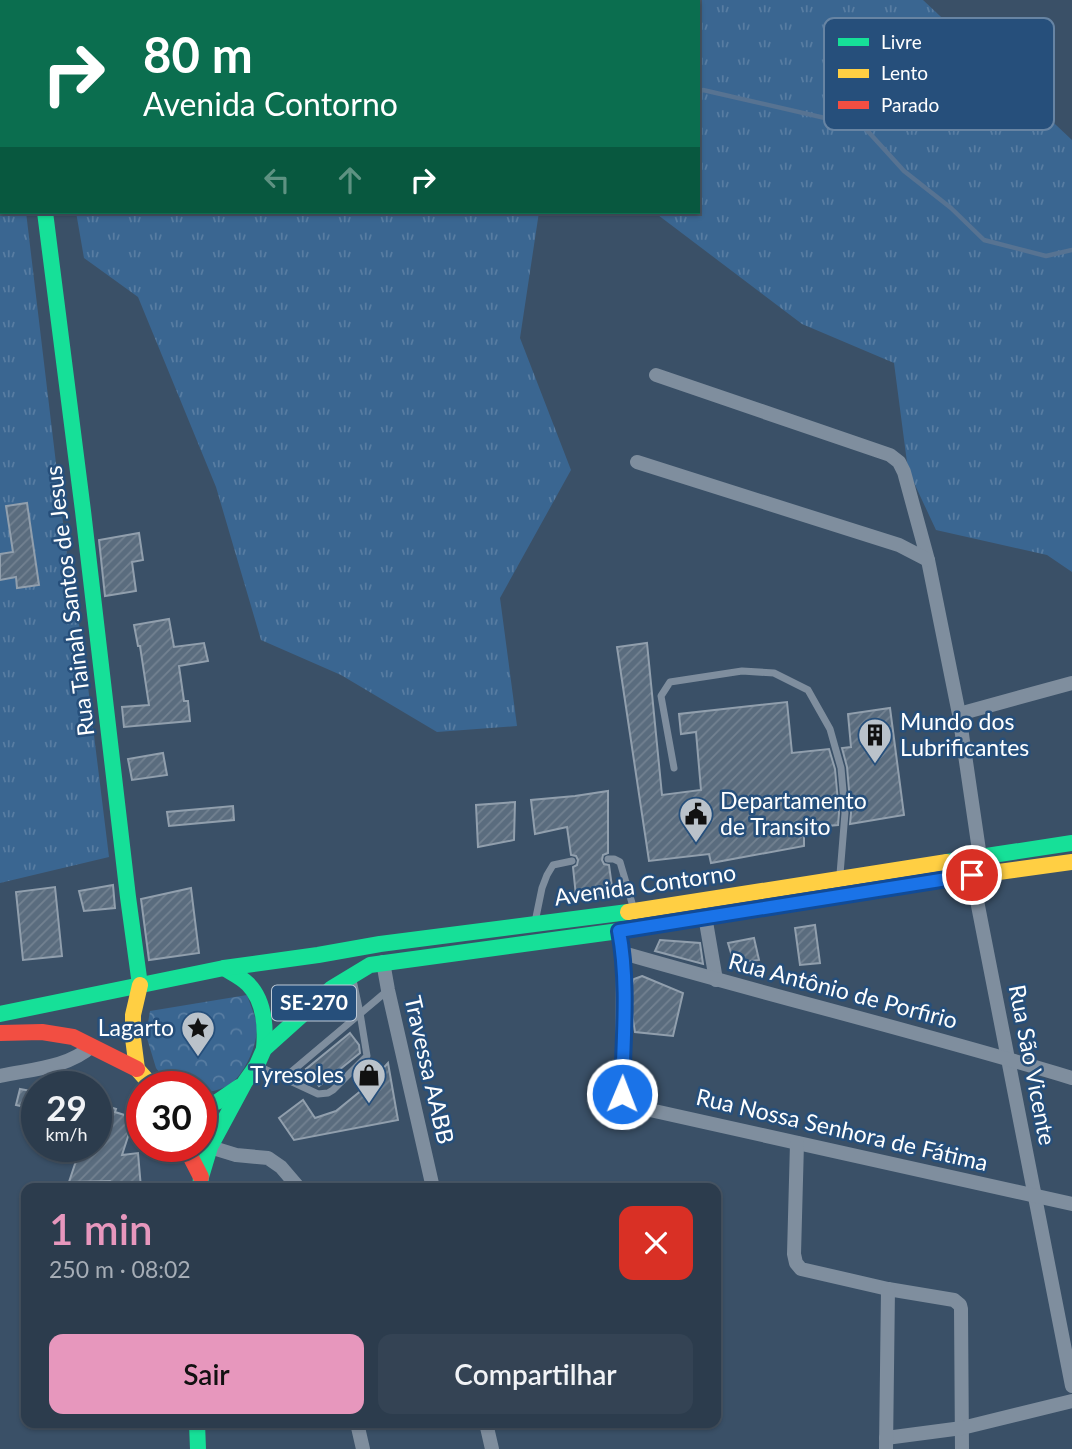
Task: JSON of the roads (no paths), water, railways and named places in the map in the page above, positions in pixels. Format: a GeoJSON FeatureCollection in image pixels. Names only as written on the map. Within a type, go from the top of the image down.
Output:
{"type":"FeatureCollection","features":[{"type":"Feature","properties":{"kind":"main road","name":"Rua Tainah Santos de Jesus"},"geometry":{"type":"LineString","coordinates":[[46,214],[140,985],[133,1027],[137,1069]]}},
{"type":"Feature","properties":{"kind":"main road","name":"Avenida Contorno"},"geometry":{"type":"LineString","coordinates":[[224,968],[380,944],[635,911],[1072,843]]}},
{"type":"Feature","properties":{"kind":"main road","name":"Avenida Contorno"},"geometry":{"type":"LineString","coordinates":[[377,963],[619,931],[972,875],[1072,862]]}},
{"type":"Feature","properties":{"kind":"main road","name":"SE-270"},"geometry":{"type":"LineString","coordinates":[[217,1102],[245,1082],[264,1049],[299,1016],[326,993],[377,963]]}},
{"type":"Feature","properties":{"kind":"main road","name":"SE-270"},"geometry":{"type":"LineString","coordinates":[[0,1014],[224,968]]}},
{"type":"Feature","properties":{"kind":"main road"},"geometry":{"type":"LineString","coordinates":[[224,968],[247,983],[255,993],[264,1017],[264,1049]]}},
{"type":"Feature","properties":{"kind":"main road"},"geometry":{"type":"LineString","coordinates":[[0,1033],[42,1032],[73,1037],[137,1069]]}},
{"type":"Feature","properties":{"kind":"main road"},"geometry":{"type":"LineString","coordinates":[[217,1134],[245,1082]]}},
{"type":"Feature","properties":{"kind":"main road"},"geometry":{"type":"LineString","coordinates":[[192,1162],[201,1183]]}},
{"type":"Feature","properties":{"kind":"main road"},"geometry":{"type":"LineString","coordinates":[[201,1183],[206,1162]]}},
{"type":"Feature","properties":{"kind":"main road"},"geometry":{"type":"LineString","coordinates":[[197,1428],[198,1449]]}},
{"type":"Feature","properties":{"kind":"street"},"geometry":{"type":"LineString","coordinates":[[656,375],[896,458],[904,472],[928,560],[959,714],[980,857]]}},
{"type":"Feature","properties":{"kind":"street"},"geometry":{"type":"LineString","coordinates":[[637,462],[899,545],[928,560]]}},
{"type":"Feature","properties":{"kind":"street"},"geometry":{"type":"LineString","coordinates":[[959,714],[1072,683]]}},
{"type":"Feature","properties":{"kind":"street","name":"Rua São Vicente"},"geometry":{"type":"LineString","coordinates":[[972,875],[1072,1386]]}},
{"type":"Feature","properties":{"kind":"street"},"geometry":{"type":"LineString","coordinates":[[705,916],[716,980]]}},
{"type":"Feature","properties":{"kind":"street"},"geometry":{"type":"LineString","coordinates":[[619,931],[623,953]]}},
{"type":"Feature","properties":{"kind":"street","name":"Rua Antônio de Porfirio"},"geometry":{"type":"LineString","coordinates":[[623,953],[1072,1078]]}},
{"type":"Feature","properties":{"kind":"street","name":"Rua Nossa Senhora de Fátima"},"geometry":{"type":"LineString","coordinates":[[623,953],[622,1094],[625,1101],[632,1106],[1072,1204]]}},
{"type":"Feature","properties":{"kind":"street","name":"Travessa AABB"},"geometry":{"type":"LineString","coordinates":[[377,963],[388,990],[432,1183]]}},
{"type":"Feature","properties":{"kind":"street"},"geometry":{"type":"LineString","coordinates":[[0,1076],[73,1059],[92,1046]]}},
{"type":"Feature","properties":{"kind":"street"},"geometry":{"type":"LineString","coordinates":[[797,1143],[793,1254],[801,1269],[888,1289],[954,1300],[960,1305],[962,1449]]}},
{"type":"Feature","properties":{"kind":"street"},"geometry":{"type":"LineString","coordinates":[[217,1149],[236,1155],[268,1158],[281,1167],[295,1183]]}},
{"type":"Feature","properties":{"kind":"street"},"geometry":{"type":"LineString","coordinates":[[888,1289],[886,1444],[1072,1401]]}},
{"type":"Feature","properties":{"kind":"street"},"geometry":{"type":"LineString","coordinates":[[359,1428],[363,1449]]}},
{"type":"Feature","properties":{"kind":"street"},"geometry":{"type":"LineString","coordinates":[[487,1428],[492,1449]]}},
{"type":"Feature","properties":{"kind":"lane"},"geometry":{"type":"LineString","coordinates":[[674,768],[662,696],[670,681],[742,671],[774,673],[808,690],[830,729],[841,768],[845,813],[839,878]]}},
{"type":"Feature","properties":{"kind":"lane"},"geometry":{"type":"LineString","coordinates":[[608,859],[620,862],[635,911]]}},
{"type":"Feature","properties":{"kind":"lane"},"geometry":{"type":"LineString","coordinates":[[534,924],[542,888],[553,865],[572,861]]}},
{"type":"Feature","properties":{"kind":"lane"},"geometry":{"type":"LineString","coordinates":[[257,1065],[318,1094],[333,1090],[367,1056],[352,976]]}},
{"type":"Feature","properties":{"kind":"lane"},"geometry":{"type":"LineString","coordinates":[[284,1078],[388,990]]}},
{"type":"Feature","properties":{"kind":"waterway"},"geometry":{"type":"LineString","coordinates":[[700,92],[703,90],[824,118]]}},
{"type":"Feature","properties":{"kind":"waterway"},"geometry":{"type":"LineString","coordinates":[[867,130],[904,171],[951,208],[984,240],[1046,256],[1072,250]]}},
{"type":"Feature","properties":{"kind":"place","name":"Mundo dos Lubrificantes"},"geometry":{"type":"Point","coordinates":[875,765]}},
{"type":"Feature","properties":{"kind":"place","name":"Departamento de Transito"},"geometry":{"type":"Point","coordinates":[696,844]}},
{"type":"Feature","properties":{"kind":"place","name":"Lagarto"},"geometry":{"type":"Point","coordinates":[198,1058]}},
{"type":"Feature","properties":{"kind":"place","name":"Tyresoles"},"geometry":{"type":"Point","coordinates":[369,1105]}}]}
